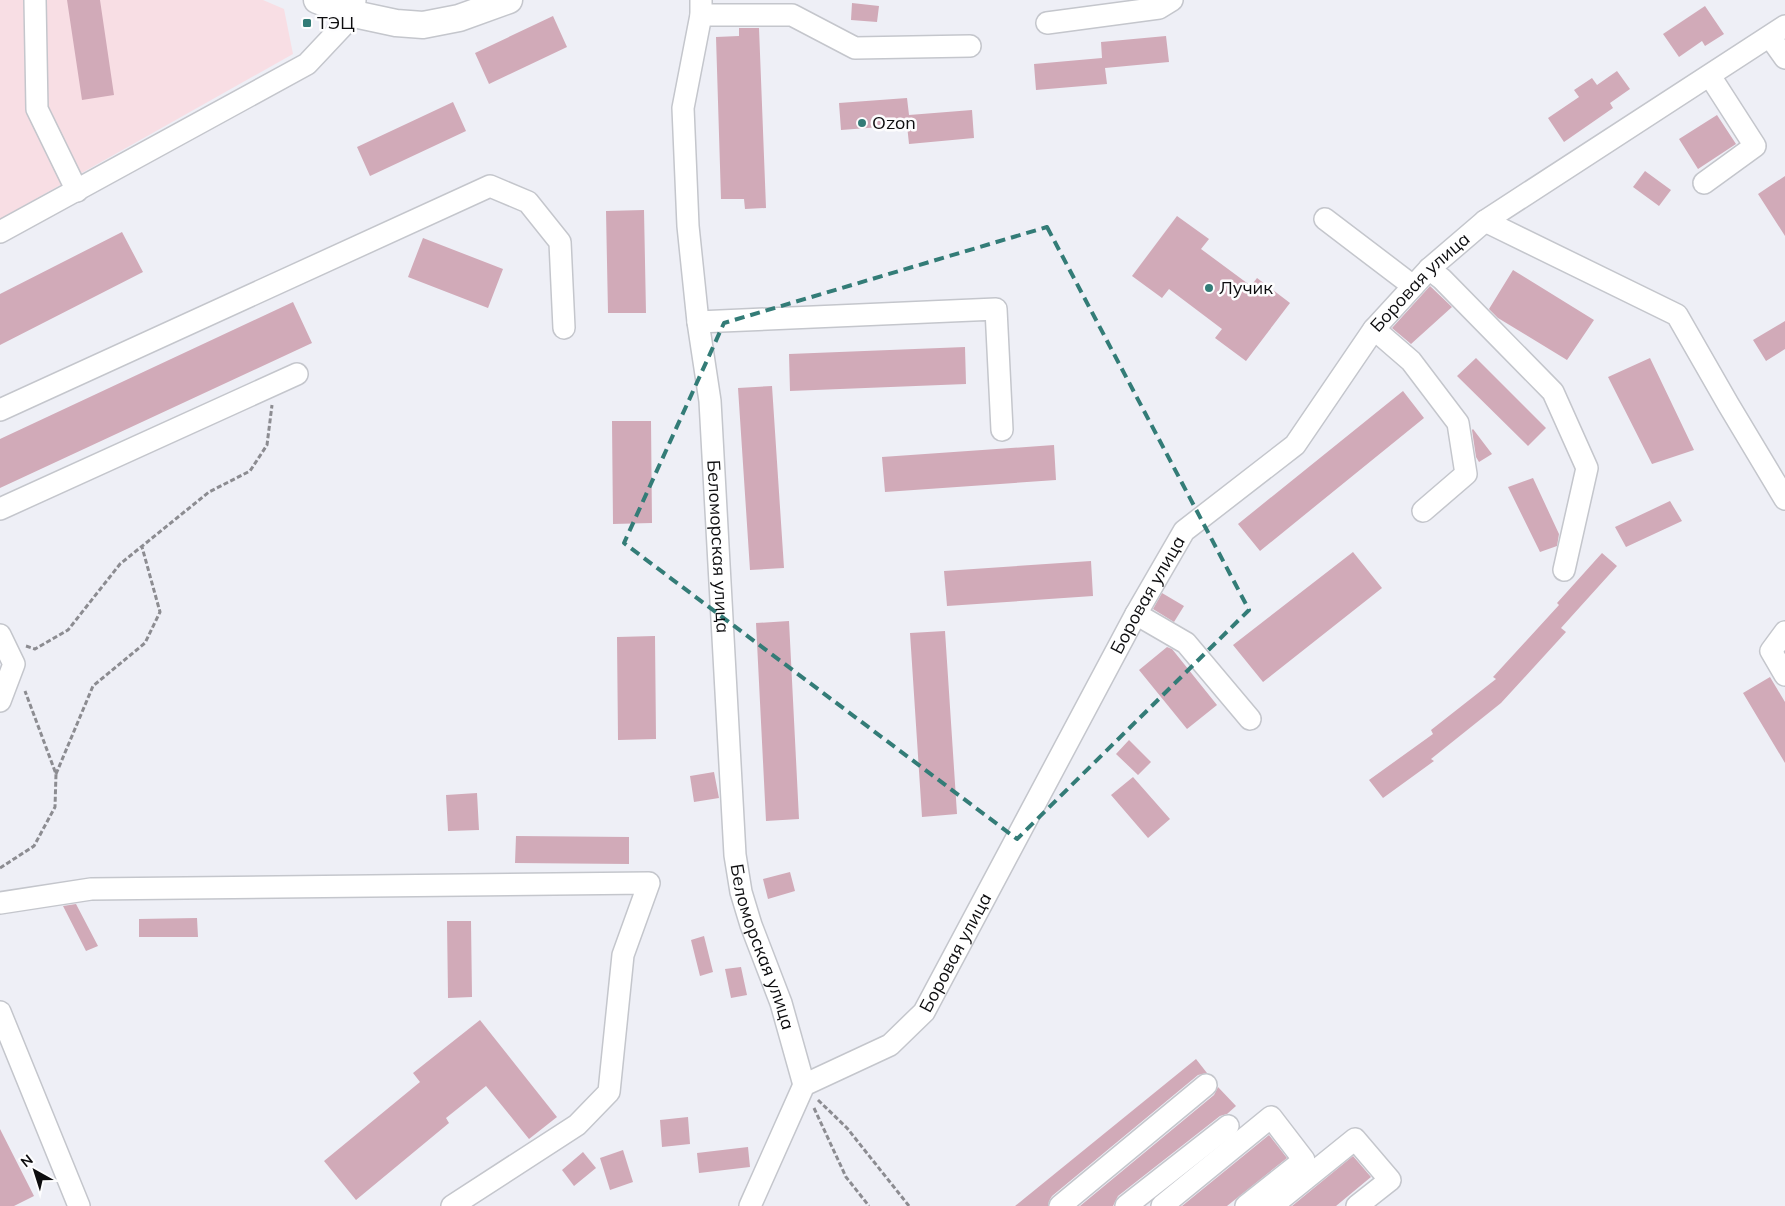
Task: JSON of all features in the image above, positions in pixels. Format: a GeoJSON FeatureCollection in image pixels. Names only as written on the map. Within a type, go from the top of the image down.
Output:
{"type":"FeatureCollection","features":[{"type":"Feature","properties":{"kind":"main road"},"geometry":{"type":"LineString","coordinates":[[317,0],[354,7],[396,23],[423,26],[459,18],[509,0]]}},
{"type":"Feature","properties":{"kind":"street"},"geometry":{"type":"LineString","coordinates":[[36,0],[37,109],[77,190]]}},
{"type":"Feature","properties":{"kind":"street"},"geometry":{"type":"LineString","coordinates":[[1047,23],[1159,8],[1172,0]]}},
{"type":"Feature","properties":{"kind":"street"},"geometry":{"type":"LineString","coordinates":[[0,232],[307,64],[354,7]]}},
{"type":"Feature","properties":{"kind":"street"},"geometry":{"type":"LineString","coordinates":[[701,7],[792,15],[855,48],[970,46]]}},
{"type":"Feature","properties":{"kind":"street","name":"Беломорская улица"},"geometry":{"type":"LineString","coordinates":[[701,7],[684,108],[688,226],[698,322],[710,401],[735,855],[741,892],[751,925],[781,1003],[804,1085]]}},
{"type":"Feature","properties":{"kind":"street"},"geometry":{"type":"LineString","coordinates":[[1777,32],[1785,58]]}},
{"type":"Feature","properties":{"kind":"street","name":"Боровая улица"},"geometry":{"type":"LineString","coordinates":[[804,1085],[890,1045],[924,1012],[1136,614],[1184,531],[1296,445],[1374,329],[1429,269],[1485,220],[1777,32]]}},
{"type":"Feature","properties":{"kind":"street"},"geometry":{"type":"LineString","coordinates":[[1704,183],[1755,146],[1710,76]]}},
{"type":"Feature","properties":{"kind":"street"},"geometry":{"type":"LineString","coordinates":[[0,410],[490,186],[528,202],[560,242],[564,328]]}},
{"type":"Feature","properties":{"kind":"street"},"geometry":{"type":"LineString","coordinates":[[1325,219],[1413,286]]}},
{"type":"Feature","properties":{"kind":"street"},"geometry":{"type":"LineString","coordinates":[[1485,220],[1677,315],[1785,499]]}},
{"type":"Feature","properties":{"kind":"street"},"geometry":{"type":"LineString","coordinates":[[1429,269],[1442,279],[1546,384],[1557,400],[1587,468],[1564,570]]}},
{"type":"Feature","properties":{"kind":"street"},"geometry":{"type":"LineString","coordinates":[[698,322],[996,309],[1002,430]]}},
{"type":"Feature","properties":{"kind":"street"},"geometry":{"type":"LineString","coordinates":[[1374,329],[1411,361],[1458,423],[1466,474],[1423,512]]}},
{"type":"Feature","properties":{"kind":"street"},"geometry":{"type":"LineString","coordinates":[[0,509],[298,374]]}},
{"type":"Feature","properties":{"kind":"street"},"geometry":{"type":"LineString","coordinates":[[1136,614],[1186,643],[1250,719]]}},
{"type":"Feature","properties":{"kind":"street"},"geometry":{"type":"LineString","coordinates":[[1785,632],[1771,651],[1785,675]]}},
{"type":"Feature","properties":{"kind":"street"},"geometry":{"type":"LineString","coordinates":[[0,701],[14,664],[9,639]]}},
{"type":"Feature","properties":{"kind":"street"},"geometry":{"type":"LineString","coordinates":[[0,902],[91,889],[649,883],[622,955],[609,1092],[577,1125],[452,1206]]}},
{"type":"Feature","properties":{"kind":"street"},"geometry":{"type":"LineString","coordinates":[[0,1012],[79,1206]]}},
{"type":"Feature","properties":{"kind":"street"},"geometry":{"type":"LineString","coordinates":[[750,1206],[804,1085]]}},
{"type":"Feature","properties":{"kind":"street"},"geometry":{"type":"LineString","coordinates":[[1060,1206],[1206,1085]]}},
{"type":"Feature","properties":{"kind":"street"},"geometry":{"type":"LineString","coordinates":[[1162,1206],[1271,1117],[1304,1160],[1246,1206]]}},
{"type":"Feature","properties":{"kind":"street"},"geometry":{"type":"LineString","coordinates":[[1126,1206],[1228,1126]]}},
{"type":"Feature","properties":{"kind":"street"},"geometry":{"type":"LineString","coordinates":[[1272,1206],[1355,1139],[1390,1180],[1357,1206]]}},
{"type":"Feature","properties":{"kind":"path"},"geometry":{"type":"LineString","coordinates":[[9,639],[35,649],[68,630],[120,564],[209,492],[250,471],[267,445],[275,385]]}},
{"type":"Feature","properties":{"kind":"path"},"geometry":{"type":"LineString","coordinates":[[0,868],[34,846],[55,807],[56,774],[93,686],[144,643],[160,612],[142,547]]}},
{"type":"Feature","properties":{"kind":"path"},"geometry":{"type":"LineString","coordinates":[[14,664],[56,774]]}},
{"type":"Feature","properties":{"kind":"path"},"geometry":{"type":"LineString","coordinates":[[804,1085],[846,1177],[869,1206]]}},
{"type":"Feature","properties":{"kind":"path"},"geometry":{"type":"LineString","coordinates":[[804,1085],[846,1128],[910,1206]]}},
{"type":"Feature","properties":{"kind":"highlighted area"},"geometry":{"type":"Polygon","coordinates":[[[1047,227],[1249,610],[1017,839],[624,543],[724,323],[1047,227]]]}},
{"type":"Feature","properties":{"kind":"shaded area"},"geometry":{"type":"Polygon","coordinates":[[[0,0],[263,0],[284,9],[293,54],[0,219],[0,0]]]}},
{"type":"Feature","properties":{"kind":"building"},"geometry":{"type":"Polygon","coordinates":[[[67,0],[100,0],[114,95],[82,100],[67,0]]]}},
{"type":"Feature","properties":{"kind":"building"},"geometry":{"type":"Polygon","coordinates":[[[852,3],[879,6],[877,22],[851,20],[852,3]]]}},
{"type":"Feature","properties":{"kind":"building"},"geometry":{"type":"Polygon","coordinates":[[[1705,6],[1724,34],[1705,46],[1702,41],[1679,57],[1663,34],[1705,6]]]}},
{"type":"Feature","properties":{"kind":"building"},"geometry":{"type":"Polygon","coordinates":[[[553,16],[567,47],[489,84],[475,53],[553,16]]]}},
{"type":"Feature","properties":{"kind":"building"},"geometry":{"type":"Polygon","coordinates":[[[739,28],[759,28],[766,208],[745,209],[744,199],[721,199],[716,37],[739,36],[739,28]]]}},
{"type":"Feature","properties":{"kind":"building"},"geometry":{"type":"Polygon","coordinates":[[[1166,36],[1169,62],[1105,68],[1107,84],[1036,90],[1034,64],[1102,58],[1101,42],[1166,36]]]}},
{"type":"Feature","properties":{"kind":"building"},"geometry":{"type":"Polygon","coordinates":[[[1617,71],[1630,89],[1610,103],[1613,108],[1564,142],[1548,118],[1579,97],[1574,90],[1592,78],[1597,85],[1617,71]]]}},
{"type":"Feature","properties":{"kind":"building"},"geometry":{"type":"Polygon","coordinates":[[[907,98],[909,115],[972,110],[974,138],[909,144],[907,125],[841,130],[839,103],[907,98]]]}},
{"type":"Feature","properties":{"kind":"building"},"geometry":{"type":"Polygon","coordinates":[[[453,102],[466,131],[370,176],[357,147],[453,102]]]}},
{"type":"Feature","properties":{"kind":"building"},"geometry":{"type":"Polygon","coordinates":[[[1717,115],[1736,144],[1698,169],[1679,139],[1717,115]]]}},
{"type":"Feature","properties":{"kind":"building"},"geometry":{"type":"Polygon","coordinates":[[[1645,171],[1671,190],[1659,206],[1633,187],[1645,171]]]}},
{"type":"Feature","properties":{"kind":"building"},"geometry":{"type":"Polygon","coordinates":[[[1785,176],[1785,236],[1758,194],[1785,176]]]}},
{"type":"Feature","properties":{"kind":"building"},"geometry":{"type":"Polygon","coordinates":[[[644,210],[646,313],[608,313],[606,211],[644,210]]]}},
{"type":"Feature","properties":{"kind":"building","name":"Лучик"},"geometry":{"type":"Polygon","coordinates":[[[1177,216],[1209,239],[1201,249],[1251,286],[1257,278],[1290,303],[1246,361],[1215,338],[1222,329],[1169,289],[1162,298],[1132,276],[1177,216]]]}},
{"type":"Feature","properties":{"kind":"building"},"geometry":{"type":"Polygon","coordinates":[[[122,232],[143,272],[0,345],[0,294],[122,232]]]}},
{"type":"Feature","properties":{"kind":"building"},"geometry":{"type":"Polygon","coordinates":[[[423,238],[503,269],[488,308],[408,277],[423,238]]]}},
{"type":"Feature","properties":{"kind":"building"},"geometry":{"type":"Polygon","coordinates":[[[1513,270],[1594,320],[1567,360],[1498,318],[1489,309],[1513,270]]]}},
{"type":"Feature","properties":{"kind":"building"},"geometry":{"type":"Polygon","coordinates":[[[1430,286],[1452,307],[1411,344],[1392,328],[1430,286]]]}},
{"type":"Feature","properties":{"kind":"building"},"geometry":{"type":"Polygon","coordinates":[[[293,302],[312,343],[0,488],[0,439],[293,302]]]}},
{"type":"Feature","properties":{"kind":"building"},"geometry":{"type":"Polygon","coordinates":[[[1785,321],[1785,349],[1766,361],[1753,340],[1785,321]]]}},
{"type":"Feature","properties":{"kind":"building"},"geometry":{"type":"Polygon","coordinates":[[[965,347],[966,384],[790,391],[789,354],[965,347]]]}},
{"type":"Feature","properties":{"kind":"building"},"geometry":{"type":"Polygon","coordinates":[[[1476,358],[1546,428],[1528,446],[1457,376],[1476,358]]]}},
{"type":"Feature","properties":{"kind":"building"},"geometry":{"type":"Polygon","coordinates":[[[1650,358],[1694,450],[1652,464],[1608,377],[1650,358]]]}},
{"type":"Feature","properties":{"kind":"building"},"geometry":{"type":"Polygon","coordinates":[[[772,386],[784,568],[750,570],[738,388],[772,386]]]}},
{"type":"Feature","properties":{"kind":"building"},"geometry":{"type":"Polygon","coordinates":[[[1403,391],[1424,418],[1260,551],[1238,524],[1403,391]]]}},
{"type":"Feature","properties":{"kind":"building"},"geometry":{"type":"Polygon","coordinates":[[[612,421],[651,421],[652,523],[613,524],[612,421]]]}},
{"type":"Feature","properties":{"kind":"building"},"geometry":{"type":"Polygon","coordinates":[[[1473,429],[1492,454],[1479,462],[1476,457],[1473,429]]]}},
{"type":"Feature","properties":{"kind":"building"},"geometry":{"type":"Polygon","coordinates":[[[1054,445],[1056,480],[885,492],[882,457],[1054,445]]]}},
{"type":"Feature","properties":{"kind":"building"},"geometry":{"type":"Polygon","coordinates":[[[1533,478],[1559,534],[1557,546],[1540,552],[1508,487],[1533,478]]]}},
{"type":"Feature","properties":{"kind":"building"},"geometry":{"type":"Polygon","coordinates":[[[1670,501],[1682,521],[1626,547],[1615,527],[1670,501]]]}},
{"type":"Feature","properties":{"kind":"building"},"geometry":{"type":"Polygon","coordinates":[[[1353,552],[1382,588],[1263,682],[1233,645],[1353,552]]]}},
{"type":"Feature","properties":{"kind":"building"},"geometry":{"type":"Polygon","coordinates":[[[1602,553],[1617,566],[1561,628],[1566,632],[1501,703],[1431,759],[1434,761],[1383,798],[1369,780],[1433,734],[1431,730],[1496,679],[1493,677],[1559,605],[1557,603],[1602,553]]]}},
{"type":"Feature","properties":{"kind":"building"},"geometry":{"type":"Polygon","coordinates":[[[1091,561],[1093,596],[947,606],[944,571],[1091,561]]]}},
{"type":"Feature","properties":{"kind":"building"},"geometry":{"type":"Polygon","coordinates":[[[1162,593],[1184,606],[1174,622],[1153,609],[1162,593]]]}},
{"type":"Feature","properties":{"kind":"building"},"geometry":{"type":"Polygon","coordinates":[[[789,621],[799,819],[766,821],[756,623],[789,621]]]}},
{"type":"Feature","properties":{"kind":"building"},"geometry":{"type":"Polygon","coordinates":[[[945,631],[957,814],[922,817],[910,633],[945,631]]]}},
{"type":"Feature","properties":{"kind":"building"},"geometry":{"type":"Polygon","coordinates":[[[655,636],[656,739],[618,740],[617,637],[655,636]]]}},
{"type":"Feature","properties":{"kind":"building"},"geometry":{"type":"Polygon","coordinates":[[[1167,647],[1172,649],[1217,705],[1187,729],[1139,670],[1167,647]]]}},
{"type":"Feature","properties":{"kind":"building"},"geometry":{"type":"Polygon","coordinates":[[[1770,677],[1785,702],[1785,763],[1743,693],[1770,677]]]}},
{"type":"Feature","properties":{"kind":"building"},"geometry":{"type":"Polygon","coordinates":[[[1129,740],[1151,762],[1138,775],[1116,754],[1129,740]]]}},
{"type":"Feature","properties":{"kind":"building"},"geometry":{"type":"Polygon","coordinates":[[[714,772],[719,798],[694,802],[690,776],[714,772]]]}},
{"type":"Feature","properties":{"kind":"building"},"geometry":{"type":"Polygon","coordinates":[[[1133,777],[1170,819],[1148,838],[1111,795],[1133,777]]]}},
{"type":"Feature","properties":{"kind":"building"},"geometry":{"type":"Polygon","coordinates":[[[477,793],[479,830],[448,831],[446,795],[477,793]]]}},
{"type":"Feature","properties":{"kind":"building"},"geometry":{"type":"Polygon","coordinates":[[[516,836],[629,837],[629,864],[515,863],[516,836]]]}},
{"type":"Feature","properties":{"kind":"building"},"geometry":{"type":"Polygon","coordinates":[[[790,872],[795,891],[768,899],[763,879],[790,872]]]}},
{"type":"Feature","properties":{"kind":"building"},"geometry":{"type":"Polygon","coordinates":[[[76,904],[98,946],[86,951],[63,906],[76,904]]]}},
{"type":"Feature","properties":{"kind":"building"},"geometry":{"type":"Polygon","coordinates":[[[197,918],[198,937],[139,937],[139,919],[197,918]]]}},
{"type":"Feature","properties":{"kind":"building"},"geometry":{"type":"Polygon","coordinates":[[[447,921],[471,921],[472,997],[448,998],[447,921]]]}},
{"type":"Feature","properties":{"kind":"building"},"geometry":{"type":"Polygon","coordinates":[[[704,936],[713,972],[700,976],[691,940],[704,936]]]}},
{"type":"Feature","properties":{"kind":"building"},"geometry":{"type":"Polygon","coordinates":[[[741,967],[747,995],[731,998],[725,969],[741,967]]]}},
{"type":"Feature","properties":{"kind":"building"},"geometry":{"type":"Polygon","coordinates":[[[480,1020],[557,1117],[529,1139],[486,1086],[446,1118],[449,1123],[356,1200],[324,1161],[420,1082],[413,1073],[480,1020]]]}},
{"type":"Feature","properties":{"kind":"building"},"geometry":{"type":"Polygon","coordinates":[[[1196,1059],[1207,1073],[1198,1075],[1052,1196],[1048,1206],[1015,1206],[1196,1059]]]}},
{"type":"Feature","properties":{"kind":"building"},"geometry":{"type":"Polygon","coordinates":[[[1218,1087],[1236,1106],[1227,1114],[1220,1116],[1118,1196],[1113,1206],[1080,1206],[1214,1095],[1218,1087]]]}},
{"type":"Feature","properties":{"kind":"building"},"geometry":{"type":"Polygon","coordinates":[[[688,1117],[690,1144],[662,1147],[660,1120],[688,1117]]]}},
{"type":"Feature","properties":{"kind":"building"},"geometry":{"type":"Polygon","coordinates":[[[0,1129],[34,1196],[14,1206],[0,1206],[0,1129]]]}},
{"type":"Feature","properties":{"kind":"building"},"geometry":{"type":"Polygon","coordinates":[[[1269,1135],[1287,1158],[1227,1206],[1182,1206],[1269,1135]]]}},
{"type":"Feature","properties":{"kind":"building"},"geometry":{"type":"Polygon","coordinates":[[[748,1147],[750,1167],[699,1173],[697,1153],[748,1147]]]}},
{"type":"Feature","properties":{"kind":"building"},"geometry":{"type":"Polygon","coordinates":[[[623,1150],[633,1182],[610,1190],[600,1158],[623,1150]]]}},
{"type":"Feature","properties":{"kind":"building"},"geometry":{"type":"Polygon","coordinates":[[[583,1152],[596,1168],[574,1186],[562,1170],[583,1152]]]}},
{"type":"Feature","properties":{"kind":"building"},"geometry":{"type":"Polygon","coordinates":[[[1353,1156],[1371,1177],[1336,1206],[1292,1206],[1353,1156]]]}},
{"type":"Feature","properties":{"kind":"place","name":"ТЭЦ"},"geometry":{"type":"Point","coordinates":[307,23]}},
{"type":"Feature","properties":{"kind":"place","name":"Ozon"},"geometry":{"type":"Point","coordinates":[862,123]}},
{"type":"Feature","properties":{"kind":"place","name":"Лучик"},"geometry":{"type":"Point","coordinates":[1209,288]}}]}
